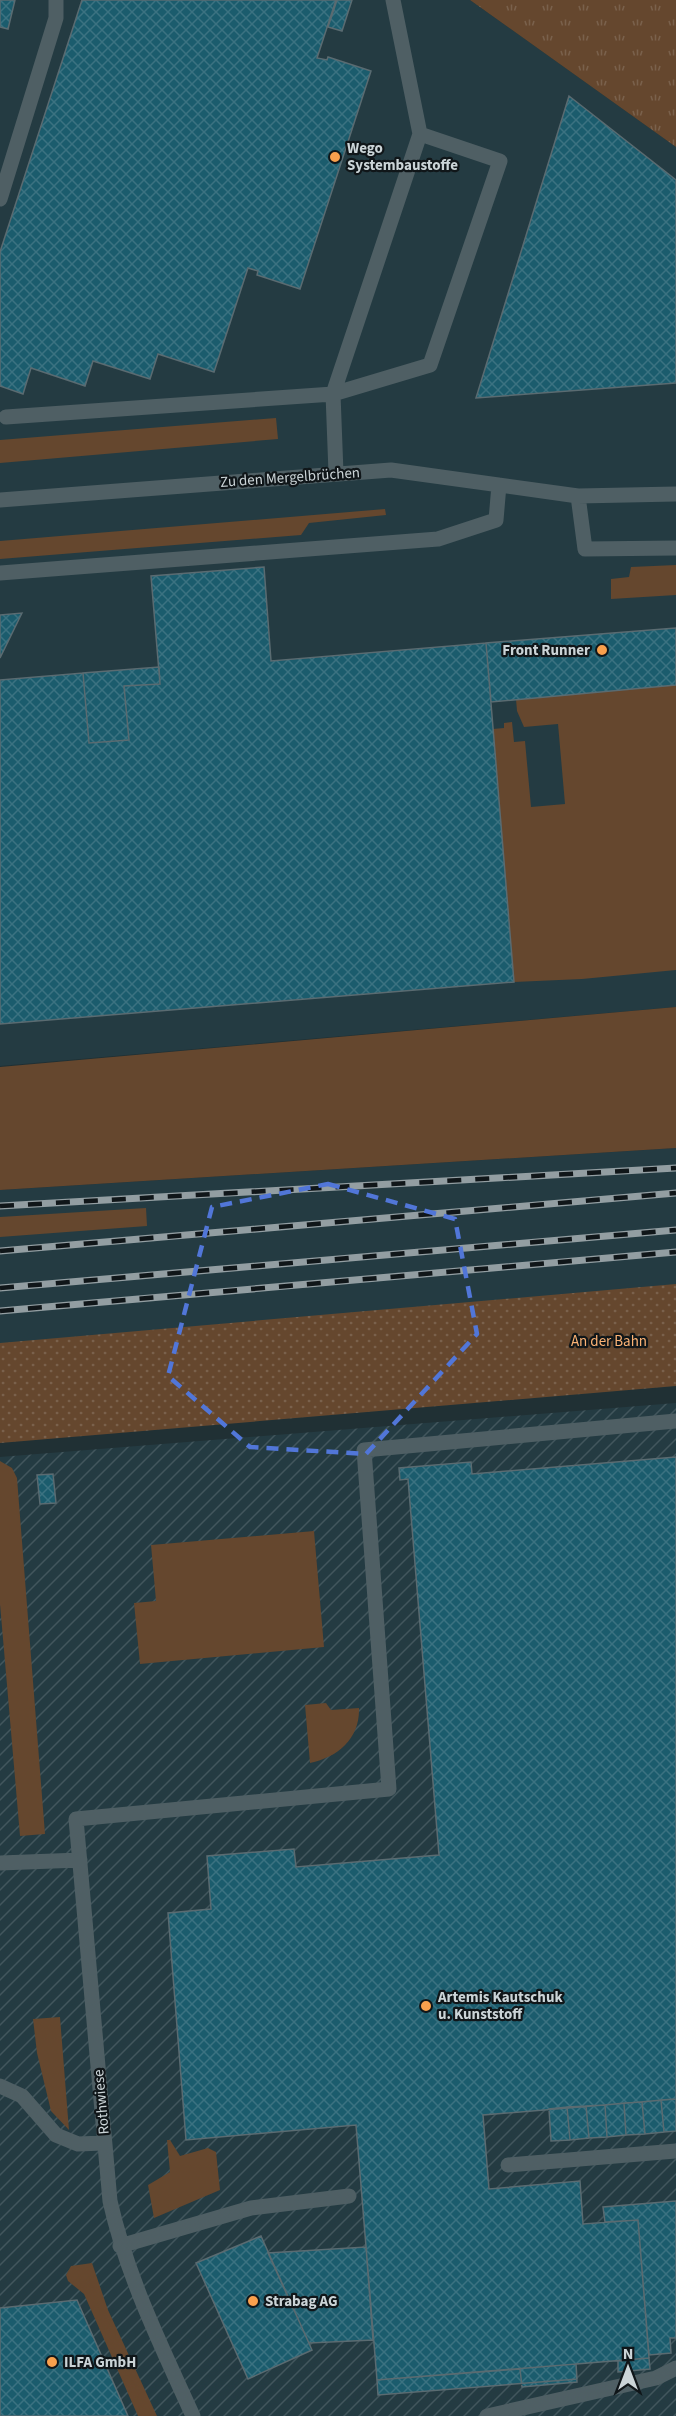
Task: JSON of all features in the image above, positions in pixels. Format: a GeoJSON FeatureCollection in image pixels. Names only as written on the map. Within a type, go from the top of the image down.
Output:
{"type":"FeatureCollection","features":[{"type":"Feature","properties":{"kind":"street"},"geometry":{"type":"LineString","coordinates":[[0,199],[56,18],[56,0]]}},
{"type":"Feature","properties":{"kind":"street"},"geometry":{"type":"LineString","coordinates":[[336,473],[333,394],[420,134],[393,0]]}},
{"type":"Feature","properties":{"kind":"street"},"geometry":{"type":"LineString","coordinates":[[6,417],[333,394],[430,365],[500,161],[420,134]]}},
{"type":"Feature","properties":{"kind":"street","name":"Zu den Mergelbrüchen"},"geometry":{"type":"LineString","coordinates":[[0,500],[391,470],[578,496],[676,494]]}},
{"type":"Feature","properties":{"kind":"street"},"geometry":{"type":"LineString","coordinates":[[0,573],[438,539],[496,520],[499,485]]}},
{"type":"Feature","properties":{"kind":"street"},"geometry":{"type":"LineString","coordinates":[[578,496],[585,549],[676,548]]}},
{"type":"Feature","properties":{"kind":"street","name":"Rothwiese"},"geometry":{"type":"LineString","coordinates":[[193,2416],[120,2246],[110,2201],[76,1819],[389,1789],[364,1450],[676,1421]]}},
{"type":"Feature","properties":{"kind":"street"},"geometry":{"type":"LineString","coordinates":[[0,1863],[80,1860]]}},
{"type":"Feature","properties":{"kind":"street"},"geometry":{"type":"LineString","coordinates":[[0,2086],[22,2096],[56,2135],[78,2144],[104,2143]]}},
{"type":"Feature","properties":{"kind":"street"},"geometry":{"type":"LineString","coordinates":[[508,2165],[676,2151]]}},
{"type":"Feature","properties":{"kind":"street"},"geometry":{"type":"LineString","coordinates":[[120,2246],[251,2208],[349,2196]]}},
{"type":"Feature","properties":{"kind":"street"},"geometry":{"type":"LineString","coordinates":[[487,2416],[656,2378],[676,2368]]}},
{"type":"Feature","properties":{"kind":"highlighted area"},"geometry":{"type":"Polygon","coordinates":[[[328,1184],[455,1219],[477,1334],[366,1454],[250,1447],[168,1376],[212,1207],[328,1184]]]}},
{"type":"Feature","properties":{"kind":"shaded area"},"geometry":{"type":"Polygon","coordinates":[[[0,0],[470,0],[676,147],[676,1007],[0,1066],[0,0]]]}},
{"type":"Feature","properties":{"kind":"shaded area"},"geometry":{"type":"Polygon","coordinates":[[[676,1148],[676,1288],[0,1346],[0,1190],[676,1148]]]}},
{"type":"Feature","properties":{"kind":"shaded area"},"geometry":{"type":"Polygon","coordinates":[[[676,1403],[676,2416],[0,2416],[0,1457],[676,1403]]]}},
{"type":"Feature","properties":{"kind":"green space"},"geometry":{"type":"Polygon","coordinates":[[[470,0],[676,0],[676,147],[470,0]]]}},
{"type":"Feature","properties":{"kind":"green space"},"geometry":{"type":"Polygon","coordinates":[[[276,418],[278,439],[0,463],[0,440],[276,418]]]}},
{"type":"Feature","properties":{"kind":"green space"},"geometry":{"type":"Polygon","coordinates":[[[385,509],[386,515],[309,523],[301,535],[0,559],[0,541],[385,509]]]}},
{"type":"Feature","properties":{"kind":"green space"},"geometry":{"type":"Polygon","coordinates":[[[676,565],[676,595],[611,599],[611,579],[629,577],[631,567],[676,565]]]}},
{"type":"Feature","properties":{"kind":"green space"},"geometry":{"type":"Polygon","coordinates":[[[676,685],[676,970],[582,979],[514,982],[493,729],[504,728],[504,723],[512,722],[514,742],[525,741],[531,807],[565,804],[558,724],[524,727],[517,711],[516,699],[676,685]]]}},
{"type":"Feature","properties":{"kind":"green space"},"geometry":{"type":"Polygon","coordinates":[[[676,1007],[676,1148],[0,1190],[0,1067],[676,1007]]]}},
{"type":"Feature","properties":{"kind":"green space"},"geometry":{"type":"Polygon","coordinates":[[[146,1208],[147,1226],[0,1237],[0,1217],[146,1208]]]}},
{"type":"Feature","properties":{"kind":"green space","name":"An der Bahn"},"geometry":{"type":"Polygon","coordinates":[[[676,1284],[676,1386],[0,1443],[0,1343],[676,1284]]]}},
{"type":"Feature","properties":{"kind":"green space"},"geometry":{"type":"Polygon","coordinates":[[[0,1461],[12,1468],[17,1478],[45,1834],[20,1836],[0,1604],[0,1461]]]}},
{"type":"Feature","properties":{"kind":"green space"},"geometry":{"type":"Polygon","coordinates":[[[314,1531],[324,1647],[140,1664],[134,1603],[156,1601],[151,1545],[314,1531]]]}},
{"type":"Feature","properties":{"kind":"green space"},"geometry":{"type":"Polygon","coordinates":[[[326,1703],[331,1710],[359,1708],[356,1728],[352,1737],[339,1751],[310,1763],[305,1705],[326,1703]]]}},
{"type":"Feature","properties":{"kind":"green space"},"geometry":{"type":"Polygon","coordinates":[[[60,2017],[69,2130],[51,2111],[37,2053],[33,2019],[60,2017]]]}},
{"type":"Feature","properties":{"kind":"green space"},"geometry":{"type":"Polygon","coordinates":[[[167,2140],[170,2140],[180,2156],[208,2148],[216,2152],[220,2190],[154,2218],[148,2185],[170,2172],[167,2140]]]}},
{"type":"Feature","properties":{"kind":"green space"},"geometry":{"type":"Polygon","coordinates":[[[92,2263],[108,2310],[157,2416],[138,2416],[84,2294],[68,2281],[66,2275],[71,2266],[92,2263]]]}},
{"type":"Feature","properties":{"kind":"building"},"geometry":{"type":"Polygon","coordinates":[[[0,0],[15,0],[8,29],[0,27],[0,0]]]}},
{"type":"Feature","properties":{"kind":"building"},"geometry":{"type":"Polygon","coordinates":[[[82,0],[336,0],[317,58],[327,60],[328,57],[371,71],[300,289],[257,275],[258,271],[248,268],[214,372],[158,354],[150,379],[93,361],[85,386],[31,368],[23,394],[0,386],[0,252],[82,0]]]}},
{"type":"Feature","properties":{"kind":"building"},"geometry":{"type":"Polygon","coordinates":[[[337,0],[352,0],[342,31],[328,27],[337,0]]]}},
{"type":"Feature","properties":{"kind":"building"},"geometry":{"type":"Polygon","coordinates":[[[569,96],[676,180],[676,383],[476,398],[569,96]]]}},
{"type":"Feature","properties":{"kind":"building"},"geometry":{"type":"Polygon","coordinates":[[[264,567],[271,661],[486,643],[514,982],[0,1024],[0,680],[83,673],[89,743],[129,740],[124,686],[160,684],[151,576],[264,567]]]}},
{"type":"Feature","properties":{"kind":"building"},"geometry":{"type":"Polygon","coordinates":[[[22,613],[0,658],[0,615],[22,613]]]}},
{"type":"Feature","properties":{"kind":"building"},"geometry":{"type":"Polygon","coordinates":[[[676,628],[676,685],[491,702],[486,643],[676,628]]]}},
{"type":"Feature","properties":{"kind":"building"},"geometry":{"type":"Polygon","coordinates":[[[159,667],[160,684],[124,686],[129,740],[89,743],[83,673],[159,667]]]}},
{"type":"Feature","properties":{"kind":"building","name":"Artemis Kautschuk u. Kunststoff"},"geometry":{"type":"Polygon","coordinates":[[[676,1457],[676,2099],[483,2115],[489,2189],[580,2181],[583,2224],[638,2220],[649,2358],[576,2364],[577,2382],[522,2387],[520,2369],[377,2380],[356,2125],[186,2140],[168,1913],[211,1909],[207,1856],[294,1849],[296,1867],[439,1855],[408,1479],[400,1480],[399,1468],[471,1462],[472,1474],[676,1457]]]}},
{"type":"Feature","properties":{"kind":"building"},"geometry":{"type":"Polygon","coordinates":[[[53,1474],[56,1503],[40,1504],[37,1475],[53,1474]]]}},
{"type":"Feature","properties":{"kind":"building"},"geometry":{"type":"Polygon","coordinates":[[[676,2099],[676,2131],[664,2132],[661,2100],[676,2099]]]}},
{"type":"Feature","properties":{"kind":"building"},"geometry":{"type":"Polygon","coordinates":[[[661,2100],[664,2132],[645,2134],[642,2102],[661,2100]]]}},
{"type":"Feature","properties":{"kind":"building"},"geometry":{"type":"Polygon","coordinates":[[[642,2102],[645,2134],[626,2135],[624,2103],[642,2102]]]}},
{"type":"Feature","properties":{"kind":"building"},"geometry":{"type":"Polygon","coordinates":[[[624,2103],[626,2135],[607,2137],[605,2105],[624,2103]]]}},
{"type":"Feature","properties":{"kind":"building"},"geometry":{"type":"Polygon","coordinates":[[[605,2105],[607,2137],[589,2138],[586,2106],[605,2105]]]}},
{"type":"Feature","properties":{"kind":"building"},"geometry":{"type":"Polygon","coordinates":[[[586,2106],[589,2138],[570,2140],[567,2107],[586,2106]]]}},
{"type":"Feature","properties":{"kind":"building"},"geometry":{"type":"Polygon","coordinates":[[[567,2107],[570,2140],[551,2141],[549,2109],[567,2107]]]}},
{"type":"Feature","properties":{"kind":"building"},"geometry":{"type":"Polygon","coordinates":[[[676,2201],[676,2338],[670,2338],[671,2353],[649,2355],[638,2220],[605,2222],[603,2207],[676,2201]]]}},
{"type":"Feature","properties":{"kind":"building"},"geometry":{"type":"Polygon","coordinates":[[[261,2236],[312,2350],[248,2379],[196,2263],[261,2236]]]}},
{"type":"Feature","properties":{"kind":"building"},"geometry":{"type":"Polygon","coordinates":[[[366,2247],[373,2340],[309,2343],[268,2253],[366,2247]]]}},
{"type":"Feature","properties":{"kind":"building","name":"ILFA GmbH"},"geometry":{"type":"Polygon","coordinates":[[[77,2300],[128,2416],[0,2416],[0,2308],[77,2300]]]}},
{"type":"Feature","properties":{"kind":"building"},"geometry":{"type":"Polygon","coordinates":[[[649,2358],[650,2369],[618,2372],[618,2361],[649,2358]]]}},
{"type":"Feature","properties":{"kind":"building"},"geometry":{"type":"Polygon","coordinates":[[[576,2364],[577,2379],[378,2395],[377,2380],[576,2364]]]}},
{"type":"Feature","properties":{"kind":"railway"},"geometry":{"type":"LineString","coordinates":[[0,1206],[676,1168]]}},
{"type":"Feature","properties":{"kind":"railway"},"geometry":{"type":"LineString","coordinates":[[0,1251],[676,1193]]}},
{"type":"Feature","properties":{"kind":"railway"},"geometry":{"type":"LineString","coordinates":[[0,1288],[676,1230]]}},
{"type":"Feature","properties":{"kind":"railway"},"geometry":{"type":"LineString","coordinates":[[0,1311],[676,1252]]}},
{"type":"Feature","properties":{"kind":"place","name":"Wego Systembaustoffe"},"geometry":{"type":"Point","coordinates":[335,157]}},
{"type":"Feature","properties":{"kind":"place","name":"Front Runner"},"geometry":{"type":"Point","coordinates":[602,650]}},
{"type":"Feature","properties":{"kind":"place","name":"Artemis Kautschuk u. Kunststoff"},"geometry":{"type":"Point","coordinates":[426,2006]}},
{"type":"Feature","properties":{"kind":"place","name":"Strabag AG"},"geometry":{"type":"Point","coordinates":[253,2301]}},
{"type":"Feature","properties":{"kind":"place","name":"ILFA GmbH"},"geometry":{"type":"Point","coordinates":[52,2362]}}]}
